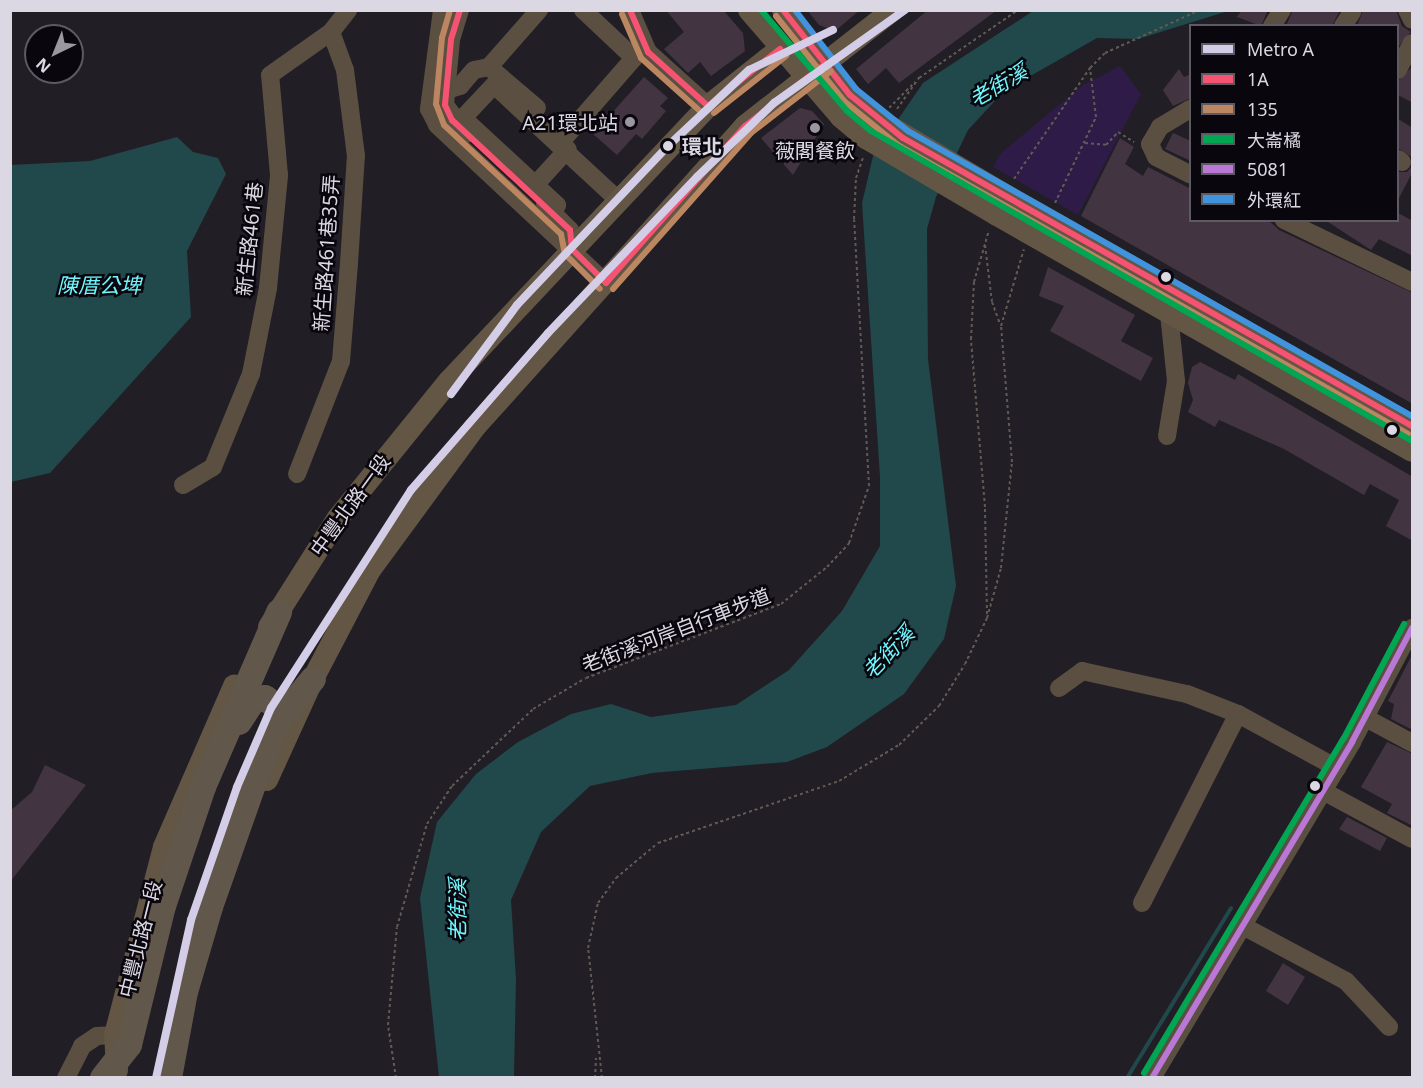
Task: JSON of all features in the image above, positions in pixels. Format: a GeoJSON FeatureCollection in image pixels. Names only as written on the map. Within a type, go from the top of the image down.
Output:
{"type":"FeatureCollection","features":[{"type":"Feature","properties":{"kind":"highway"},"geometry":{"type":"LineString","coordinates":[[103,1077],[129,1045],[163,906],[203,787],[279,612]]}},
{"type":"Feature","properties":{"kind":"highway"},"geometry":{"type":"LineString","coordinates":[[279,720],[313,679]]}},
{"type":"Feature","properties":{"kind":"highway"},"geometry":{"type":"LineString","coordinates":[[169,1077],[185,992],[210,906],[279,720],[280,708],[274,703],[254,699],[203,787]]}},
{"type":"Feature","properties":{"kind":"main road"},"geometry":{"type":"LineString","coordinates":[[749,10],[807,80],[876,131],[1002,203],[1169,313],[1413,451]]}},
{"type":"Feature","properties":{"kind":"main road"},"geometry":{"type":"LineString","coordinates":[[783,10],[876,131]]}},
{"type":"Feature","properties":{"kind":"main road"},"geometry":{"type":"LineString","coordinates":[[177,1077],[216,918],[261,795],[313,679],[370,570],[476,427],[745,126],[807,80],[893,10]]}},
{"type":"Feature","properties":{"kind":"main road","name":"中豐北路一段"},"geometry":{"type":"LineString","coordinates":[[117,1077],[115,1035],[164,847],[184,793],[245,662],[338,518],[381,461],[572,249],[708,106],[780,49]]}},
{"type":"Feature","properties":{"kind":"main road"},"geometry":{"type":"LineString","coordinates":[[780,49],[825,64]]}},
{"type":"Feature","properties":{"kind":"main road"},"geometry":{"type":"LineString","coordinates":[[1039,226],[1413,426]]}},
{"type":"Feature","properties":{"kind":"street","name":"新生路461巷"},"geometry":{"type":"LineString","coordinates":[[183,485],[213,467],[250,374],[268,288],[279,175],[270,75],[331,32],[348,10]]}},
{"type":"Feature","properties":{"kind":"street"},"geometry":{"type":"LineString","coordinates":[[442,10],[429,110],[437,126],[606,283]]}},
{"type":"Feature","properties":{"kind":"street"},"geometry":{"type":"LineString","coordinates":[[460,10],[451,40],[445,105],[452,120],[570,230],[572,249]]}},
{"type":"Feature","properties":{"kind":"street"},"geometry":{"type":"LineString","coordinates":[[447,90],[460,86],[474,70],[489,67],[539,10]]}},
{"type":"Feature","properties":{"kind":"street"},"geometry":{"type":"LineString","coordinates":[[536,184],[634,58],[583,10]]}},
{"type":"Feature","properties":{"kind":"street"},"geometry":{"type":"LineString","coordinates":[[630,10],[648,52],[708,106]]}},
{"type":"Feature","properties":{"kind":"street"},"geometry":{"type":"LineString","coordinates":[[1273,24],[1282,10]]}},
{"type":"Feature","properties":{"kind":"street"},"geometry":{"type":"LineString","coordinates":[[1407,10],[1413,20]]}},
{"type":"Feature","properties":{"kind":"street","name":"新生路461巷35弄"},"geometry":{"type":"LineString","coordinates":[[297,474],[340,361],[349,263],[356,156],[345,70],[331,32]]}},
{"type":"Feature","properties":{"kind":"street"},"geometry":{"type":"LineString","coordinates":[[1399,68],[1413,44]]}},
{"type":"Feature","properties":{"kind":"street"},"geometry":{"type":"LineString","coordinates":[[489,67],[622,196]]}},
{"type":"Feature","properties":{"kind":"street"},"geometry":{"type":"LineString","coordinates":[[553,213],[557,205],[463,118],[494,85],[567,143]]}},
{"type":"Feature","properties":{"kind":"street"},"geometry":{"type":"LineString","coordinates":[[1189,110],[1160,127],[1150,144],[1156,157],[1189,173]]}},
{"type":"Feature","properties":{"kind":"street"},"geometry":{"type":"LineString","coordinates":[[1304,225],[1413,282]]}},
{"type":"Feature","properties":{"kind":"street"},"geometry":{"type":"LineString","coordinates":[[1167,436],[1176,381],[1169,313]]}},
{"type":"Feature","properties":{"kind":"street"},"geometry":{"type":"LineString","coordinates":[[1152,1077],[1337,768],[1364,717],[1405,661],[1413,628]]}},
{"type":"Feature","properties":{"kind":"street"},"geometry":{"type":"LineString","coordinates":[[1059,687],[1082,671],[1187,694],[1238,714],[1337,768]]}},
{"type":"Feature","properties":{"kind":"street"},"geometry":{"type":"LineString","coordinates":[[1142,903],[1238,714]]}},
{"type":"Feature","properties":{"kind":"street"},"geometry":{"type":"LineString","coordinates":[[1364,717],[1413,743]]}},
{"type":"Feature","properties":{"kind":"street"},"geometry":{"type":"LineString","coordinates":[[1323,790],[1413,839]]}},
{"type":"Feature","properties":{"kind":"street"},"geometry":{"type":"LineString","coordinates":[[1241,925],[1346,981],[1389,1027]]}},
{"type":"Feature","properties":{"kind":"street"},"geometry":{"type":"LineString","coordinates":[[66,1077],[82,1046],[97,1036],[115,1035]]}},
{"type":"Feature","properties":{"kind":"path","name":"老街溪河岸自行車步道"},"geometry":{"type":"LineString","coordinates":[[396,1077],[388,1025],[397,927],[427,824],[453,786],[533,709],[586,678],[781,604],[827,567],[849,543],[869,486],[854,219],[856,178],[876,131],[919,77],[1018,10]]}},
{"type":"Feature","properties":{"kind":"path"},"geometry":{"type":"LineString","coordinates":[[987,618],[985,507],[971,339],[974,282],[985,242],[1002,203],[1090,68],[1105,53],[1148,36],[1200,10]]}},
{"type":"Feature","properties":{"kind":"path"},"geometry":{"type":"LineString","coordinates":[[595,1077],[596,1056],[588,948],[598,903],[616,878],[658,843],[839,781],[899,745],[939,706],[987,618],[1001,568],[1012,462],[1001,326],[1005,299],[1039,226],[1096,117],[1090,68]]}},
{"type":"Feature","properties":{"kind":"path","name":"老街溪河岸自行車步道"},"geometry":{"type":"LineString","coordinates":[[876,131],[919,77]]}},
{"type":"Feature","properties":{"kind":"path"},"geometry":{"type":"LineString","coordinates":[[1084,143],[1106,145],[1118,132],[1156,157]]}},
{"type":"Feature","properties":{"kind":"path"},"geometry":{"type":"LineString","coordinates":[[985,242],[992,303],[1001,326]]}},
{"type":"Feature","properties":{"kind":"path"},"geometry":{"type":"LineString","coordinates":[[596,1056],[602,1077]]}},
{"type":"Feature","properties":{"kind":"shaded area"},"geometry":{"type":"Polygon","coordinates":[[[1120,66],[1141,94],[1078,215],[993,167],[1001,153],[1083,85],[1120,66]]]}},
{"type":"Feature","properties":{"kind":"water","name":"老街溪"},"geometry":{"type":"Polygon","coordinates":[[[1033,11],[1228,11],[1138,39],[1097,38],[1004,91],[968,130],[936,197],[927,229],[928,359],[956,586],[944,639],[904,694],[827,747],[787,762],[652,773],[590,786],[541,832],[511,900],[516,979],[514,1077],[439,1077],[420,898],[437,822],[476,774],[518,742],[571,714],[611,704],[651,717],[736,705],[789,670],[842,611],[880,546],[880,477],[862,203],[873,156],[923,83],[1033,11]]]}},
{"type":"Feature","properties":{"kind":"water","name":"陳厝公埤"},"geometry":{"type":"Polygon","coordinates":[[[177,137],[193,152],[218,158],[226,174],[187,251],[191,317],[50,473],[11,482],[11,165],[90,161],[177,137]]]}},
{"type":"Feature","properties":{"kind":"building"},"geometry":{"type":"Polygon","coordinates":[[[666,10],[723,10],[743,33],[745,51],[711,76],[700,62],[688,73],[664,49],[684,32],[666,10]]]}},
{"type":"Feature","properties":{"kind":"building"},"geometry":{"type":"Polygon","coordinates":[[[807,10],[860,10],[835,31],[819,25],[807,10]]]}},
{"type":"Feature","properties":{"kind":"building"},"geometry":{"type":"Polygon","coordinates":[[[928,10],[997,10],[899,83],[886,68],[868,84],[856,69],[928,10]]]}},
{"type":"Feature","properties":{"kind":"building"},"geometry":{"type":"Polygon","coordinates":[[[1242,10],[1268,10],[1262,24],[1237,17],[1242,10]]]}},
{"type":"Feature","properties":{"kind":"building"},"geometry":{"type":"Polygon","coordinates":[[[1293,10],[1340,10],[1333,24],[1287,24],[1293,10]]]}},
{"type":"Feature","properties":{"kind":"building"},"geometry":{"type":"Polygon","coordinates":[[[1363,10],[1396,10],[1402,26],[1411,32],[1399,46],[1399,24],[1358,24],[1363,10]]]}},
{"type":"Feature","properties":{"kind":"building"},"geometry":{"type":"Polygon","coordinates":[[[1413,66],[1413,103],[1399,96],[1399,80],[1413,66]]]}},
{"type":"Feature","properties":{"kind":"building"},"geometry":{"type":"Polygon","coordinates":[[[1179,69],[1184,77],[1189,75],[1189,99],[1173,106],[1163,90],[1179,69]]]}},
{"type":"Feature","properties":{"kind":"building","name":"A21環北站"},"geometry":{"type":"Polygon","coordinates":[[[644,77],[668,98],[660,106],[666,111],[642,139],[636,134],[617,155],[593,134],[644,77]]]}},
{"type":"Feature","properties":{"kind":"building"},"geometry":{"type":"Polygon","coordinates":[[[800,108],[812,111],[824,124],[793,175],[761,138],[800,108]]]}},
{"type":"Feature","properties":{"kind":"building"},"geometry":{"type":"Polygon","coordinates":[[[1399,120],[1413,128],[1413,158],[1399,149],[1399,120]]]}},
{"type":"Feature","properties":{"kind":"building"},"geometry":{"type":"Polygon","coordinates":[[[1173,133],[1189,140],[1189,160],[1165,149],[1173,133]]]}},
{"type":"Feature","properties":{"kind":"building"},"geometry":{"type":"Polygon","coordinates":[[[1120,138],[1134,147],[1125,164],[1143,176],[1148,167],[1189,188],[1189,222],[1270,222],[1279,230],[1413,293],[1413,404],[1081,216],[1120,138]]]}},
{"type":"Feature","properties":{"kind":"building"},"geometry":{"type":"Polygon","coordinates":[[[1413,165],[1413,171],[1399,198],[1399,172],[1407,172],[1413,165]]]}},
{"type":"Feature","properties":{"kind":"building"},"geometry":{"type":"Polygon","coordinates":[[[1399,214],[1413,221],[1413,256],[1379,239],[1371,250],[1328,222],[1399,222],[1399,214]]]}},
{"type":"Feature","properties":{"kind":"building"},"geometry":{"type":"Polygon","coordinates":[[[1048,267],[1135,315],[1121,341],[1153,358],[1141,381],[1050,331],[1064,306],[1039,296],[1048,267]]]}},
{"type":"Feature","properties":{"kind":"building"},"geometry":{"type":"Polygon","coordinates":[[[1200,362],[1235,380],[1238,374],[1413,477],[1413,541],[1386,526],[1399,500],[1370,484],[1364,495],[1284,449],[1219,420],[1215,427],[1188,412],[1193,400],[1188,383],[1192,367],[1200,362]]]}},
{"type":"Feature","properties":{"kind":"building"},"geometry":{"type":"Polygon","coordinates":[[[1413,653],[1413,730],[1391,719],[1394,704],[1388,701],[1413,653]]]}},
{"type":"Feature","properties":{"kind":"building"},"geometry":{"type":"Polygon","coordinates":[[[1387,742],[1413,754],[1413,826],[1387,813],[1392,804],[1361,787],[1387,742]]]}},
{"type":"Feature","properties":{"kind":"building"},"geometry":{"type":"Polygon","coordinates":[[[45,765],[86,785],[10,882],[10,811],[32,792],[45,765]]]}},
{"type":"Feature","properties":{"kind":"building"},"geometry":{"type":"Polygon","coordinates":[[[1347,817],[1387,838],[1380,851],[1339,829],[1347,817]]]}},
{"type":"Feature","properties":{"kind":"building"},"geometry":{"type":"Polygon","coordinates":[[[1283,963],[1305,977],[1288,1005],[1266,991],[1283,963]]]}},
{"type":"Feature","properties":{"kind":"waterway"},"geometry":{"type":"LineString","coordinates":[[1127,1078],[1231,908]]}},
{"type":"Feature","properties":{"kind":"metro line","name":"A"},"geometry":{"type":"LineString","coordinates":[[156,1078],[191,920],[237,787],[271,708],[411,490],[548,333],[697,177],[774,103],[905,10]]}},
{"type":"Feature","properties":{"kind":"metro line","name":"A"},"geometry":{"type":"LineString","coordinates":[[451,394],[517,305],[668,146],[749,70],[833,30]]}},
{"type":"Feature","properties":{"kind":"transit line","name":"135"},"geometry":{"type":"LineString","coordinates":[[450,10],[442,38],[436,104],[444,125],[561,234],[565,254],[600,289]]}},
{"type":"Feature","properties":{"kind":"transit line","name":"1A"},"geometry":{"type":"LineString","coordinates":[[460,10],[451,40],[445,105],[452,120],[570,230],[572,249],[606,283]]}},
{"type":"Feature","properties":{"kind":"transit line","name":"1A"},"geometry":{"type":"LineString","coordinates":[[630,10],[648,52],[708,106]]}},
{"type":"Feature","properties":{"kind":"transit line","name":"大崙橘"},"geometry":{"type":"LineString","coordinates":[[761,10],[847,111],[871,131],[1412,441]]}},
{"type":"Feature","properties":{"kind":"transit line","name":"1A"},"geometry":{"type":"LineString","coordinates":[[783,10],[850,95],[903,138],[1412,426]]}},
{"type":"Feature","properties":{"kind":"transit line","name":"外環紅"},"geometry":{"type":"LineString","coordinates":[[795,10],[856,89],[908,131],[1412,416]]}},
{"type":"Feature","properties":{"kind":"transit line","name":"135"},"geometry":{"type":"LineString","coordinates":[[622,14],[641,58],[702,113]]}},
{"type":"Feature","properties":{"kind":"transit line","name":"135"},"geometry":{"type":"LineString","coordinates":[[776,16],[844,101],[898,145],[1408,434]]}},
{"type":"Feature","properties":{"kind":"transit line","name":"1A"},"geometry":{"type":"LineString","coordinates":[[708,106],[780,49]]}},
{"type":"Feature","properties":{"kind":"transit line","name":"135"},"geometry":{"type":"LineString","coordinates":[[714,113],[786,56]]}},
{"type":"Feature","properties":{"kind":"transit line","name":"1A"},"geometry":{"type":"LineString","coordinates":[[606,283],[745,126],[825,64]]}},
{"type":"Feature","properties":{"kind":"transit line","name":"135"},"geometry":{"type":"LineString","coordinates":[[613,289],[751,133],[831,71]]}},
{"type":"Feature","properties":{"kind":"transit line","name":"大崙橘"},"geometry":{"type":"LineString","coordinates":[[1144,1073],[1344,738],[1404,624]]}},
{"type":"Feature","properties":{"kind":"transit line","name":"5081"},"geometry":{"type":"LineString","coordinates":[[1152,1078],[1352,742],[1412,628]]}},
{"type":"Feature","properties":{"kind":"place","name":"A21環北站"},"geometry":{"type":"Point","coordinates":[630,122]}},
{"type":"Feature","properties":{"kind":"place","name":"薇閣餐飲"},"geometry":{"type":"Point","coordinates":[815,128]}},
{"type":"Feature","properties":{"kind":"place","name":"環北"},"geometry":{"type":"Point","coordinates":[668,146]}}]}
